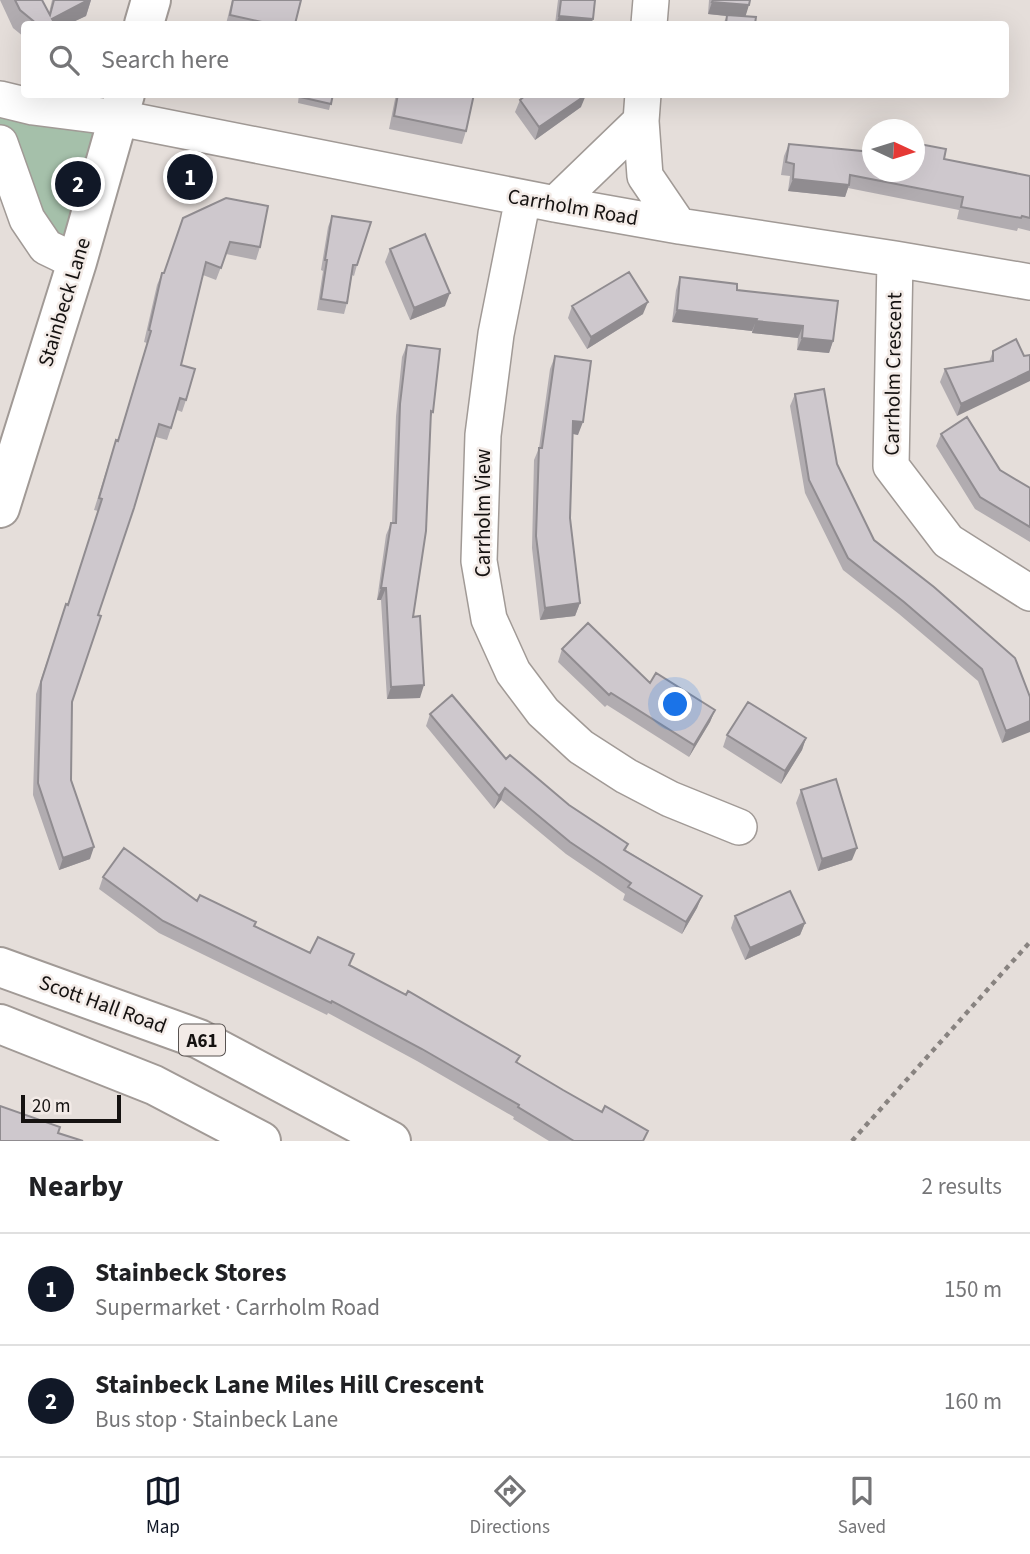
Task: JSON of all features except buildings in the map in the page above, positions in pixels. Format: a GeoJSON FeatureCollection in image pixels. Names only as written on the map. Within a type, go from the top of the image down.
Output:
{"type":"FeatureCollection","features":[{"type":"Feature","properties":{"kind":"main road"},"geometry":{"type":"LineString","coordinates":[[145,21],[150,0]]}},
{"type":"Feature","properties":{"kind":"main road","name":"Stainbeck Lane"},"geometry":{"type":"LineString","coordinates":[[0,508],[77,262],[122,106]]}},
{"type":"Feature","properties":{"kind":"main road","name":"Scott Hall Road"},"geometry":{"type":"LineString","coordinates":[[0,967],[199,1039],[391,1141]]}},
{"type":"Feature","properties":{"kind":"main road"},"geometry":{"type":"LineString","coordinates":[[0,1024],[154,1085],[261,1141]]}},
{"type":"Feature","properties":{"kind":"street"},"geometry":{"type":"LineString","coordinates":[[649,21],[651,0]]}},
{"type":"Feature","properties":{"kind":"street","name":"Carrholm Road"},"geometry":{"type":"LineString","coordinates":[[0,99],[33,107],[122,106],[539,201],[1030,282]]}},
{"type":"Feature","properties":{"kind":"street"},"geometry":{"type":"LineString","coordinates":[[539,201],[642,108]]}},
{"type":"Feature","properties":{"kind":"street"},"geometry":{"type":"LineString","coordinates":[[642,108],[645,176],[679,226]]}},
{"type":"Feature","properties":{"kind":"street"},"geometry":{"type":"LineString","coordinates":[[0,143],[13,216],[46,247],[77,262]]}},
{"type":"Feature","properties":{"kind":"street","name":"Carrholm View"},"geometry":{"type":"LineString","coordinates":[[539,201],[496,334],[483,435],[479,561],[489,619],[513,672],[543,712],[581,747],[626,776],[659,793],[739,827]]}},
{"type":"Feature","properties":{"kind":"street","name":"Carrholm Crescent"},"geometry":{"type":"LineString","coordinates":[[895,259],[891,466],[948,541],[1030,593]]}},
{"type":"Feature","properties":{"kind":"path"},"geometry":{"type":"LineString","coordinates":[[852,1141],[1030,942]]}},
{"type":"Feature","properties":{"kind":"green space"},"geometry":{"type":"Polygon","coordinates":[[[0,99],[119,118],[77,262],[46,247],[0,143],[0,99]]]}},
{"type":"Feature","properties":{"kind":"place","name":"Stainbeck Stores"},"geometry":{"type":"Point","coordinates":[190,177]}},
{"type":"Feature","properties":{"kind":"place","name":"Stainbeck Lane Miles Hill Crescent"},"geometry":{"type":"Point","coordinates":[78,184]}}]}
